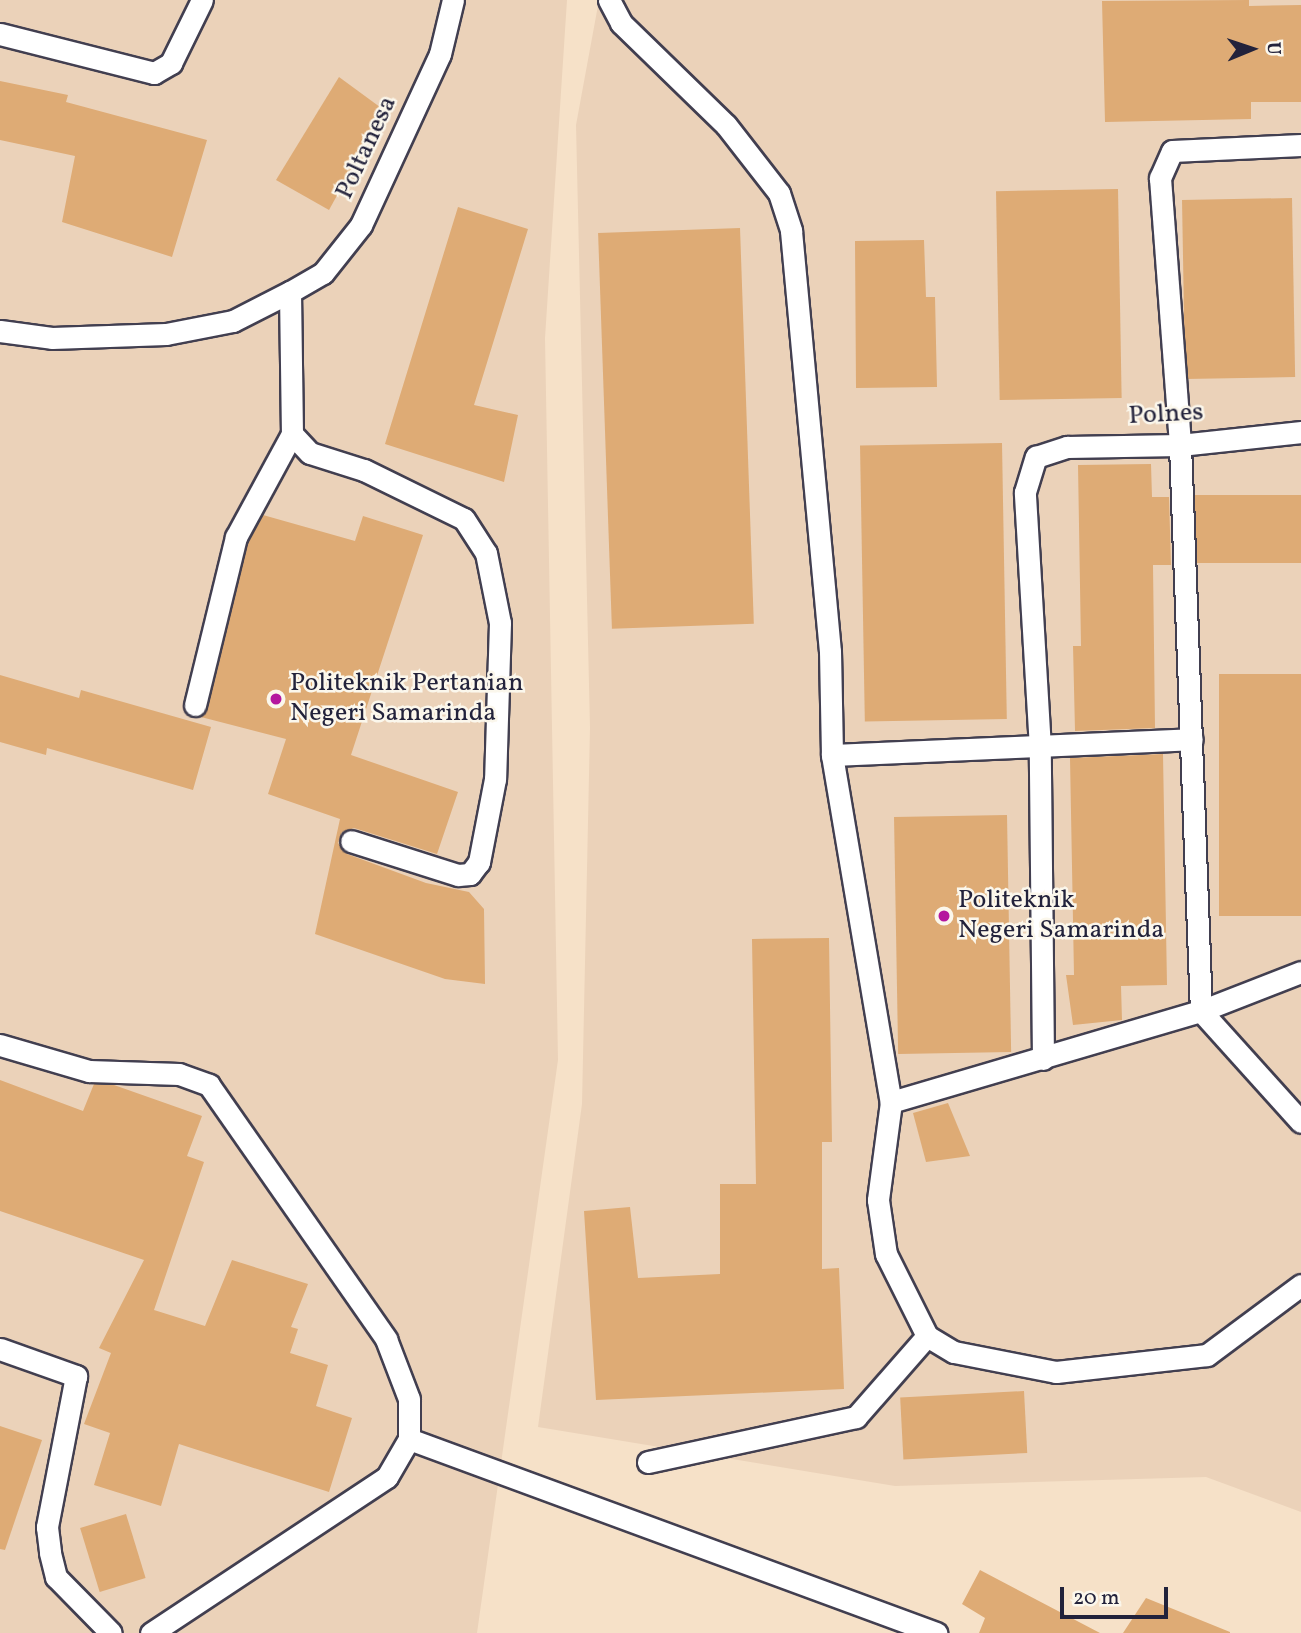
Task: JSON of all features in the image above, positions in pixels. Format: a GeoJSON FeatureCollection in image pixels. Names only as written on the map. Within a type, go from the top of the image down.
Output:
{"type":"FeatureCollection","features":[{"type":"Feature","properties":{"kind":"lane"},"geometry":{"type":"LineString","coordinates":[[0,34],[154,73],[171,63],[202,0]]}},
{"type":"Feature","properties":{"kind":"lane","name":"Poltanesa"},"geometry":{"type":"LineString","coordinates":[[0,331],[52,338],[166,334],[233,321],[323,273],[361,225],[440,54],[453,0]]}},
{"type":"Feature","properties":{"kind":"lane"},"geometry":{"type":"LineString","coordinates":[[609,0],[621,23],[726,125],[779,193],[791,231],[830,651],[832,755],[891,1102],[878,1200],[886,1254],[927,1336],[954,1352],[1056,1371],[1132,1368],[1207,1355],[1301,1286]]}},
{"type":"Feature","properties":{"kind":"lane"},"geometry":{"type":"LineString","coordinates":[[1301,145],[1172,151],[1163,162],[1180,445],[1201,1010],[1301,1122]]}},
{"type":"Feature","properties":{"kind":"lane"},"geometry":{"type":"LineString","coordinates":[[195,705],[236,537],[292,433],[290,292]]}},
{"type":"Feature","properties":{"kind":"lane","name":"Polnes"},"geometry":{"type":"LineString","coordinates":[[1040,748],[1025,492],[1036,457],[1067,447],[1180,445],[1301,432]]}},
{"type":"Feature","properties":{"kind":"lane"},"geometry":{"type":"LineString","coordinates":[[292,433],[310,453],[364,470],[464,519],[486,553],[500,623],[495,779],[479,862],[470,874],[458,875],[351,841]]}},
{"type":"Feature","properties":{"kind":"lane"},"geometry":{"type":"LineString","coordinates":[[832,755],[1040,748],[1192,739]]}},
{"type":"Feature","properties":{"kind":"lane"},"geometry":{"type":"LineString","coordinates":[[1040,748],[1043,1059]]}},
{"type":"Feature","properties":{"kind":"lane"},"geometry":{"type":"LineString","coordinates":[[891,1102],[1201,1010],[1301,972]]}},
{"type":"Feature","properties":{"kind":"lane"},"geometry":{"type":"LineString","coordinates":[[0,1045],[89,1071],[179,1074],[209,1085],[386,1339],[409,1399],[409,1439],[387,1477],[151,1633]]}},
{"type":"Feature","properties":{"kind":"lane"},"geometry":{"type":"LineString","coordinates":[[648,1462],[856,1417],[927,1336]]}},
{"type":"Feature","properties":{"kind":"lane"},"geometry":{"type":"LineString","coordinates":[[0,1349],[76,1376],[47,1527],[50,1553],[57,1577],[111,1633]]}},
{"type":"Feature","properties":{"kind":"lane"},"geometry":{"type":"LineString","coordinates":[[409,1439],[936,1633]]}},
{"type":"Feature","properties":{"kind":"shaded area","name":"Politeknik Pertanian Negeri Samarinda"},"geometry":{"type":"Polygon","coordinates":[[[0,0],[567,0],[545,338],[558,1060],[477,1633],[0,1633],[0,0]]]}},
{"type":"Feature","properties":{"kind":"shaded area","name":"Politeknik Negeri Samarinda"},"geometry":{"type":"Polygon","coordinates":[[[599,0],[1301,0],[1301,1512],[1206,1477],[895,1486],[538,1427],[582,1104],[590,728],[576,125],[599,0]]]}},
{"type":"Feature","properties":{"kind":"building"},"geometry":{"type":"Polygon","coordinates":[[[1249,0],[1249,6],[1301,5],[1301,102],[1251,102],[1251,119],[1105,122],[1102,1],[1249,0]]]}},
{"type":"Feature","properties":{"kind":"building"},"geometry":{"type":"Polygon","coordinates":[[[339,77],[384,110],[329,210],[276,180],[339,77]]]}},
{"type":"Feature","properties":{"kind":"building"},"geometry":{"type":"Polygon","coordinates":[[[0,81],[68,95],[66,102],[207,140],[172,257],[62,222],[75,156],[0,140],[0,81]]]}},
{"type":"Feature","properties":{"kind":"building"},"geometry":{"type":"Polygon","coordinates":[[[1118,189],[1122,398],[1000,400],[996,191],[1118,189]]]}},
{"type":"Feature","properties":{"kind":"building"},"geometry":{"type":"Polygon","coordinates":[[[1292,198],[1295,377],[1185,379],[1182,200],[1292,198]]]}},
{"type":"Feature","properties":{"kind":"building"},"geometry":{"type":"Polygon","coordinates":[[[458,207],[528,229],[474,405],[518,415],[504,482],[385,444],[458,207]]]}},
{"type":"Feature","properties":{"kind":"building"},"geometry":{"type":"Polygon","coordinates":[[[740,228],[754,624],[612,629],[598,233],[740,228]]]}},
{"type":"Feature","properties":{"kind":"building"},"geometry":{"type":"Polygon","coordinates":[[[924,240],[926,297],[935,297],[937,387],[856,388],[855,241],[924,240]]]}},
{"type":"Feature","properties":{"kind":"building"},"geometry":{"type":"Polygon","coordinates":[[[1002,443],[1007,719],[865,721],[860,445],[1002,443]]]}},
{"type":"Feature","properties":{"kind":"building"},"geometry":{"type":"Polygon","coordinates":[[[1151,464],[1152,497],[1169,497],[1171,565],[1153,565],[1155,728],[1075,731],[1073,646],[1081,646],[1078,465],[1151,464]]]}},
{"type":"Feature","properties":{"kind":"building"},"geometry":{"type":"Polygon","coordinates":[[[1195,495],[1301,495],[1301,563],[1195,563],[1195,495]]]}},
{"type":"Feature","properties":{"kind":"building"},"geometry":{"type":"Polygon","coordinates":[[[263,515],[355,541],[363,516],[423,535],[351,755],[458,792],[437,854],[354,828],[342,832],[338,843],[347,854],[426,883],[469,892],[484,909],[485,984],[445,979],[315,934],[340,819],[268,794],[286,739],[201,717],[248,542],[263,515]]]}},
{"type":"Feature","properties":{"kind":"building"},"geometry":{"type":"Polygon","coordinates":[[[1219,674],[1301,674],[1301,916],[1219,916],[1219,674]]]}},
{"type":"Feature","properties":{"kind":"building"},"geometry":{"type":"Polygon","coordinates":[[[0,675],[79,698],[81,690],[211,727],[193,790],[47,748],[46,755],[0,742],[0,675]]]}},
{"type":"Feature","properties":{"kind":"building"},"geometry":{"type":"Polygon","coordinates":[[[1163,754],[1167,985],[1121,986],[1122,1020],[1073,1025],[1066,975],[1074,975],[1070,758],[1163,754]]]}},
{"type":"Feature","properties":{"kind":"building"},"geometry":{"type":"Polygon","coordinates":[[[1007,815],[1011,1052],[898,1054],[894,817],[1007,815]]]}},
{"type":"Feature","properties":{"kind":"building"},"geometry":{"type":"Polygon","coordinates":[[[829,938],[832,1142],[822,1142],[822,1269],[839,1268],[844,1389],[596,1400],[584,1211],[630,1207],[638,1278],[720,1274],[720,1184],[756,1184],[752,939],[829,938]]]}},
{"type":"Feature","properties":{"kind":"building"},"geometry":{"type":"Polygon","coordinates":[[[0,1080],[83,1111],[94,1084],[114,1085],[202,1116],[187,1156],[204,1162],[154,1310],[205,1326],[232,1260],[308,1284],[291,1327],[298,1329],[290,1353],[328,1365],[316,1406],[352,1418],[329,1492],[179,1444],[161,1506],[94,1485],[110,1433],[84,1424],[111,1353],[99,1348],[144,1260],[0,1211],[0,1080]]]}},
{"type":"Feature","properties":{"kind":"building"},"geometry":{"type":"Polygon","coordinates":[[[948,1103],[970,1156],[926,1162],[913,1113],[948,1103]]]}},
{"type":"Feature","properties":{"kind":"building"},"geometry":{"type":"Polygon","coordinates":[[[1024,1391],[1027,1453],[903,1459],[900,1397],[1024,1391]]]}},
{"type":"Feature","properties":{"kind":"building"},"geometry":{"type":"Polygon","coordinates":[[[0,1426],[42,1440],[5,1550],[0,1549],[0,1426]]]}},
{"type":"Feature","properties":{"kind":"building"},"geometry":{"type":"Polygon","coordinates":[[[126,1514],[146,1578],[100,1592],[80,1528],[126,1514]]]}},
{"type":"Feature","properties":{"kind":"building"},"geometry":{"type":"Polygon","coordinates":[[[980,1570],[1100,1633],[979,1633],[985,1618],[962,1604],[980,1570]]]}},
{"type":"Feature","properties":{"kind":"building"},"geometry":{"type":"Polygon","coordinates":[[[1146,1598],[1230,1632],[1230,1633],[1123,1633],[1146,1598]]]}},
{"type":"Feature","properties":{"kind":"place","name":"Politeknik Pertanian Negeri Samarinda"},"geometry":{"type":"Point","coordinates":[276,699]}},
{"type":"Feature","properties":{"kind":"place","name":"Politeknik Negeri Samarinda"},"geometry":{"type":"Point","coordinates":[944,916]}}]}
